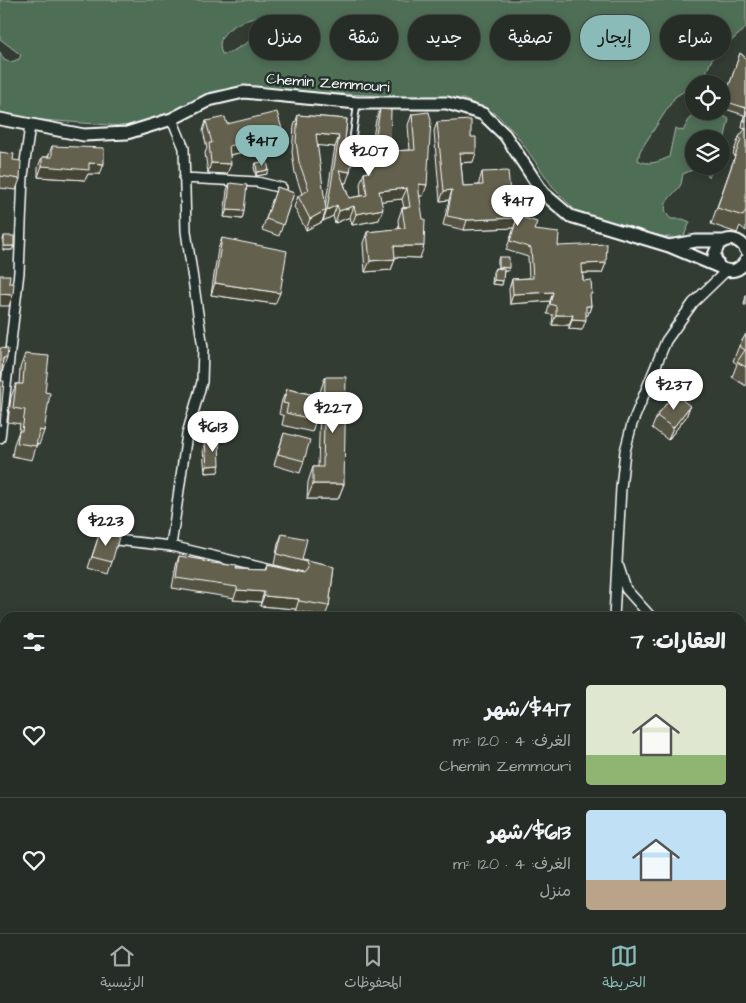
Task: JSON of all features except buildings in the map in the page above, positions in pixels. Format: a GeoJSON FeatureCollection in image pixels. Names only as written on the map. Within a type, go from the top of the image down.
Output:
{"type":"FeatureCollection","features":[{"type":"Feature","properties":{"kind":"street","name":"Chemin Zemmouri"},"geometry":{"type":"LineString","coordinates":[[0,119],[84,135],[127,133],[172,119],[209,100],[244,92],[357,103],[447,103],[483,114],[505,135],[544,193],[560,210],[580,221],[669,246],[732,270]]}},
{"type":"Feature","properties":{"kind":"street"},"geometry":{"type":"LineString","coordinates":[[171,546],[187,434],[202,382],[203,348],[186,231],[184,148],[172,119]]}},
{"type":"Feature","properties":{"kind":"street"},"geometry":{"type":"LineString","coordinates":[[0,438],[19,272],[23,176],[30,126]]}},
{"type":"Feature","properties":{"kind":"street"},"geometry":{"type":"LineString","coordinates":[[184,178],[257,182],[282,188]]}},
{"type":"Feature","properties":{"kind":"street","name":"Chemin Zemmouri"},"geometry":{"type":"LineString","coordinates":[[669,246],[696,241],[734,239],[745,247]]}},
{"type":"Feature","properties":{"kind":"street"},"geometry":{"type":"LineString","coordinates":[[724,240],[715,249],[716,261],[732,270]]}},
{"type":"Feature","properties":{"kind":"street"},"geometry":{"type":"LineString","coordinates":[[614,612],[616,557],[625,451],[632,424],[666,341],[693,304],[746,260]]}},
{"type":"Feature","properties":{"kind":"street"},"geometry":{"type":"LineString","coordinates":[[107,539],[171,546],[289,574]]}},
{"type":"Feature","properties":{"kind":"street"},"geometry":{"type":"LineString","coordinates":[[616,557],[626,589],[647,612]]}},
{"type":"Feature","properties":{"kind":"lane"},"geometry":{"type":"LineString","coordinates":[[350,160],[357,103]]}},
{"type":"Feature","properties":{"kind":"green space"},"geometry":{"type":"Polygon","coordinates":[[[0,0],[746,0],[746,28],[731,41],[731,15],[660,15],[660,60],[712,60],[705,75],[685,75],[685,91],[675,97],[640,151],[638,160],[654,163],[669,157],[675,128],[683,131],[689,120],[729,120],[726,130],[685,130],[685,173],[683,174],[680,186],[667,201],[665,209],[671,219],[683,219],[690,222],[683,238],[667,237],[628,229],[576,211],[555,190],[515,133],[496,114],[464,99],[299,92],[270,88],[238,88],[136,127],[29,119],[0,114],[0,52],[4,60],[11,62],[19,59],[21,55],[0,39],[0,0]]]}}]}
